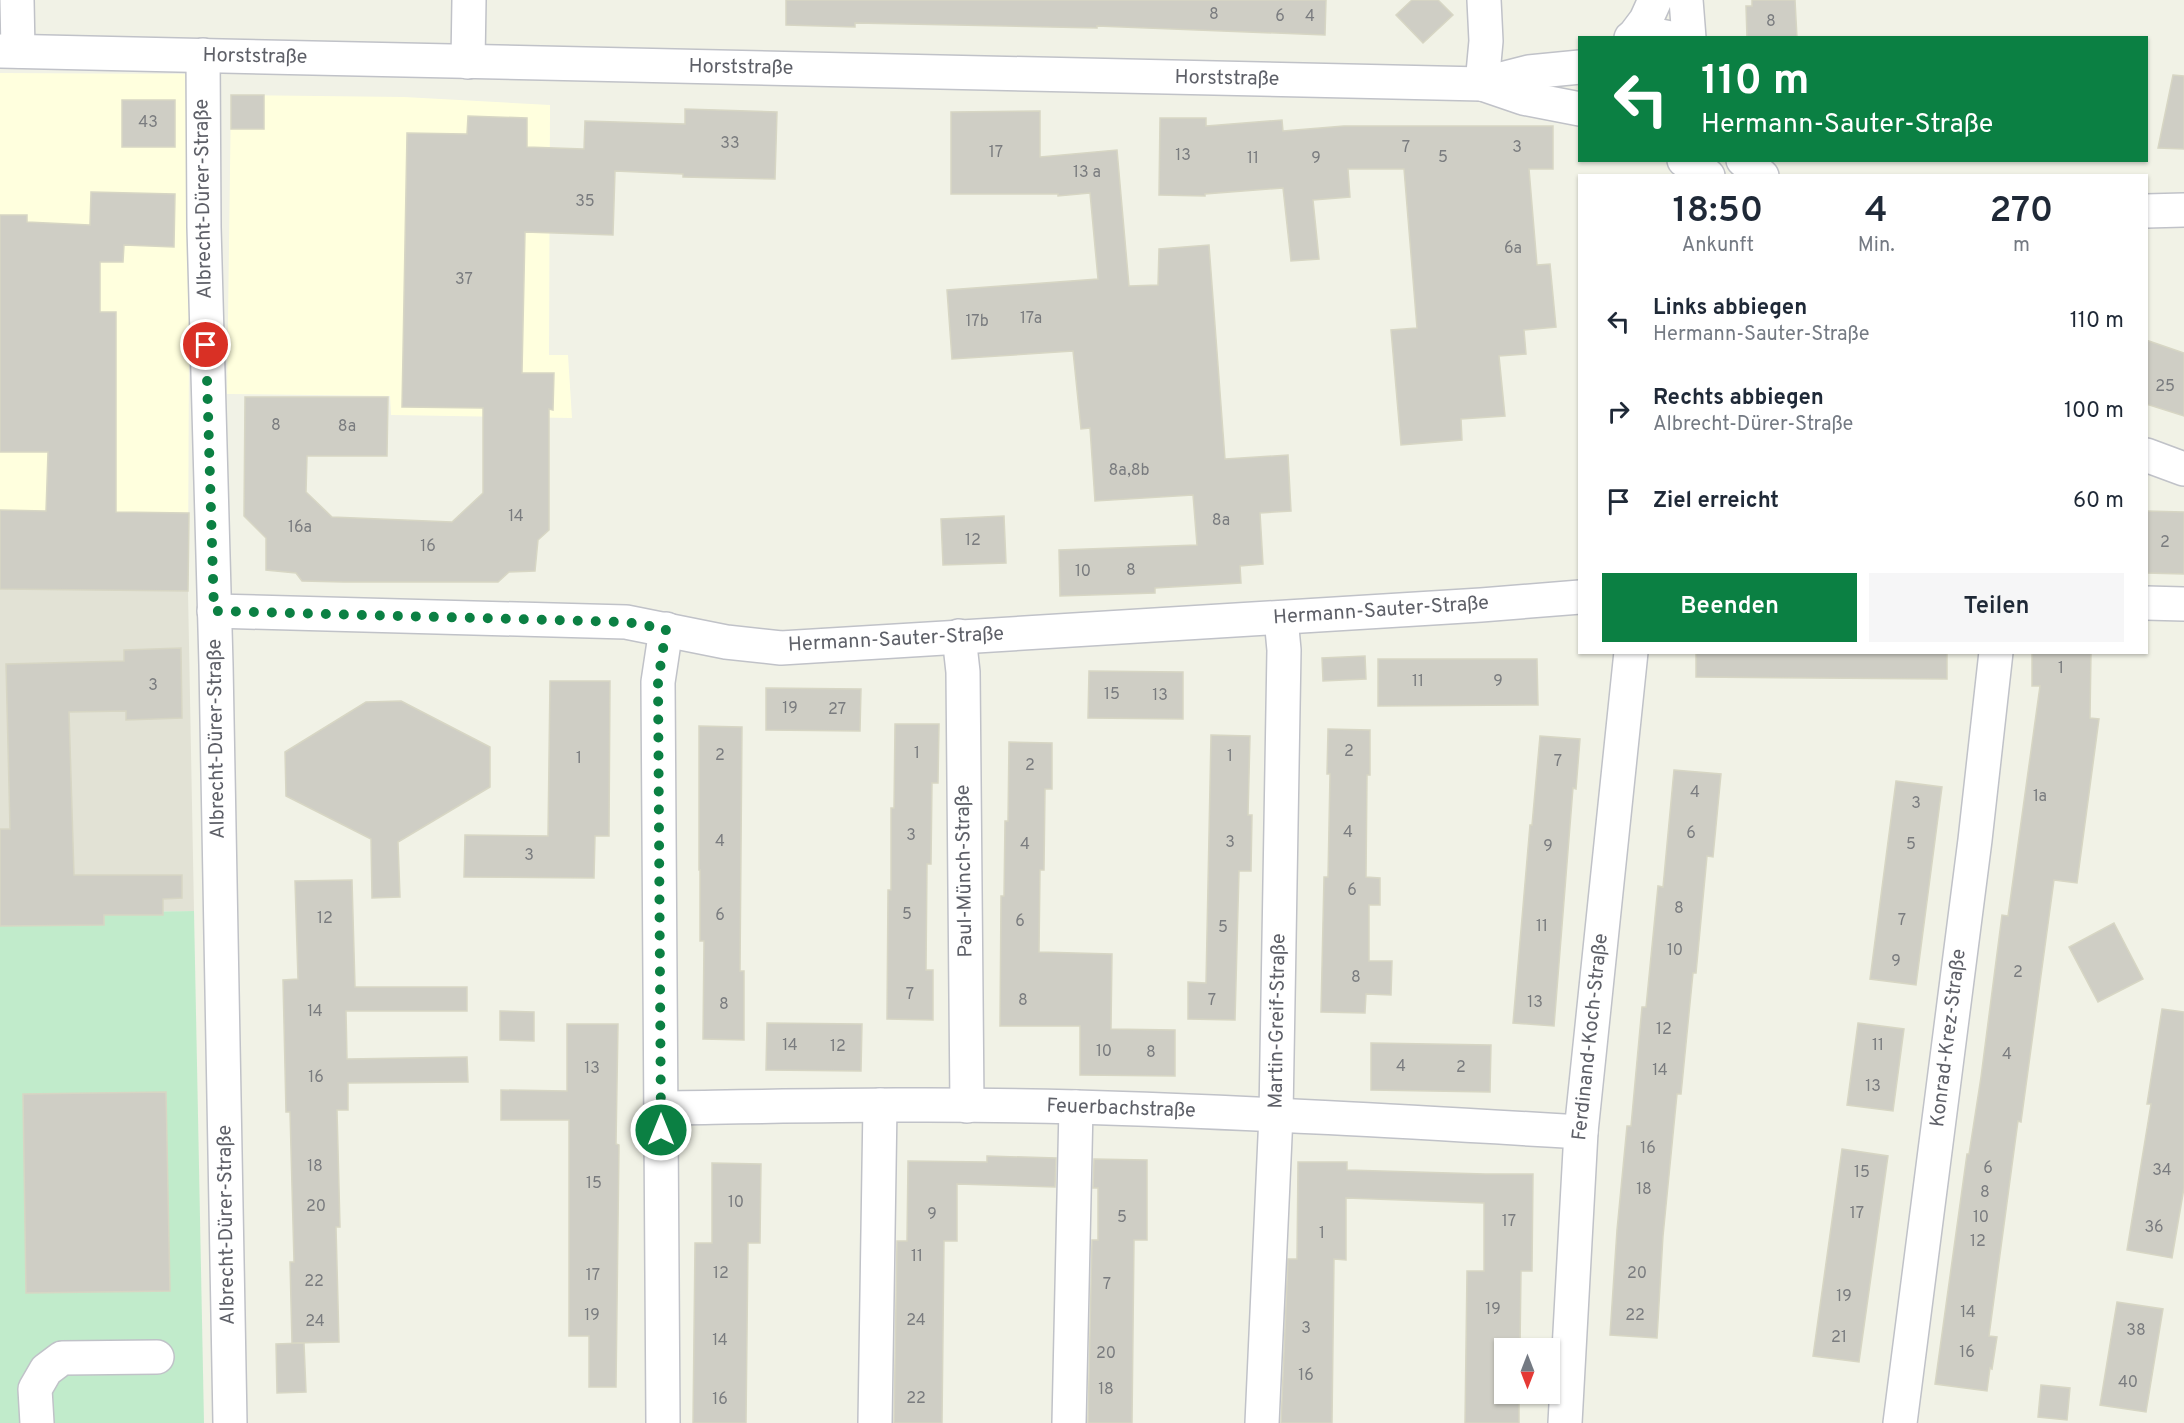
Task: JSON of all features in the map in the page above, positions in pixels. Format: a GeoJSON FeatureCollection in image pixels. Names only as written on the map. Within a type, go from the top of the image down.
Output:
{"type":"FeatureCollection","features":[{"type":"Feature","properties":{"kind":"street"},"geometry":{"type":"LineString","coordinates":[[9,51],[17,0]]}},
{"type":"Feature","properties":{"kind":"street"},"geometry":{"type":"LineString","coordinates":[[468,62],[469,0]]}},
{"type":"Feature","properties":{"kind":"street"},"geometry":{"type":"LineString","coordinates":[[1482,84],[1486,41],[1485,0]]}},
{"type":"Feature","properties":{"kind":"street"},"geometry":{"type":"LineString","coordinates":[[1633,36],[1646,20],[1654,0]]}},
{"type":"Feature","properties":{"kind":"street"},"geometry":{"type":"LineString","coordinates":[[1686,0],[1689,36]]}},
{"type":"Feature","properties":{"kind":"street"},"geometry":{"type":"LineString","coordinates":[[1638,36],[1650,34],[1660,36]]}},
{"type":"Feature","properties":{"kind":"street","name":"Horststraße"},"geometry":{"type":"LineString","coordinates":[[9,51],[1482,84],[1530,72],[1578,67]]}},
{"type":"Feature","properties":{"kind":"street","name":"Albrecht-Dürer-Straße"},"geometry":{"type":"LineString","coordinates":[[203,55],[207,380],[214,611],[230,1423]]}},
{"type":"Feature","properties":{"kind":"street","name":"Horststraße"},"geometry":{"type":"LineString","coordinates":[[1482,84],[1523,98],[1578,110]]}},
{"type":"Feature","properties":{"kind":"street"},"geometry":{"type":"LineString","coordinates":[[1745,162],[1760,174]]}},
{"type":"Feature","properties":{"kind":"street"},"geometry":{"type":"LineString","coordinates":[[2148,212],[2184,210]]}},
{"type":"Feature","properties":{"kind":"street"},"geometry":{"type":"LineString","coordinates":[[2148,456],[2184,469]]}},
{"type":"Feature","properties":{"kind":"street","name":"Hermann-Sauter-Straße"},"geometry":{"type":"LineString","coordinates":[[214,611],[626,622],[726,642],[781,648],[1281,618],[1578,597]]}},
{"type":"Feature","properties":{"kind":"street"},"geometry":{"type":"LineString","coordinates":[[2148,603],[2184,604]]}},
{"type":"Feature","properties":{"kind":"street","name":"Martin-Greif-Straße"},"geometry":{"type":"LineString","coordinates":[[1262,1423],[1276,1114],[1284,650],[1281,618]]}},
{"type":"Feature","properties":{"kind":"street"},"geometry":{"type":"LineString","coordinates":[[663,1423],[658,682],[666,629]]}},
{"type":"Feature","properties":{"kind":"street","name":"Paul-Münch-Straße"},"geometry":{"type":"LineString","coordinates":[[959,636],[963,672],[967,1106]]}},
{"type":"Feature","properties":{"kind":"street","name":"Ferdinand-Koch-Straße"},"geometry":{"type":"LineString","coordinates":[[1565,1423],[1581,1131],[1631,654]]}},
{"type":"Feature","properties":{"kind":"street","name":"Konrad-Krez-Straße"},"geometry":{"type":"LineString","coordinates":[[1900,1423],[1975,840],[1996,654]]}},
{"type":"Feature","properties":{"kind":"street"},"geometry":{"type":"LineString","coordinates":[[875,1423],[880,1105]]}},
{"type":"Feature","properties":{"kind":"street","name":"Feuerbachstraße"},"geometry":{"type":"LineString","coordinates":[[661,1108],[880,1105],[1076,1107],[1276,1114],[1581,1131]]}},
{"type":"Feature","properties":{"kind":"street"},"geometry":{"type":"LineString","coordinates":[[1069,1423],[1076,1107]]}},
{"type":"Feature","properties":{"kind":"street"},"geometry":{"type":"LineString","coordinates":[[37,1423],[35,1389],[46,1370],[62,1358],[157,1357]]}},
{"type":"Feature","properties":{"kind":"shaded area"},"geometry":{"type":"Polygon","coordinates":[[[0,73],[190,74],[188,591],[0,588],[0,73]]]}},
{"type":"Feature","properties":{"kind":"shaded area"},"geometry":{"type":"Polygon","coordinates":[[[231,95],[404,97],[550,105],[549,355],[568,355],[572,418],[391,415],[390,396],[227,394],[231,95]]]}},
{"type":"Feature","properties":{"kind":"shaded area"},"geometry":{"type":"Polygon","coordinates":[[[0,588],[188,591],[194,911],[0,914],[0,588]]]}},
{"type":"Feature","properties":{"kind":"shaded area"},"geometry":{"type":"Polygon","coordinates":[[[194,911],[204,1423],[0,1423],[0,914],[194,911]]]}},
{"type":"Feature","properties":{"kind":"building"},"geometry":{"type":"Polygon","coordinates":[[[786,0],[1326,0],[1325,35],[1097,26],[1097,28],[855,23],[855,27],[786,25],[786,0]]]}},
{"type":"Feature","properties":{"kind":"building"},"geometry":{"type":"Polygon","coordinates":[[[1412,0],[1438,0],[1453,15],[1423,43],[1396,15],[1412,0]]]}},
{"type":"Feature","properties":{"kind":"building"},"geometry":{"type":"Polygon","coordinates":[[[1752,0],[1795,0],[1797,36],[1747,36],[1746,6],[1752,6],[1752,0]]]}},
{"type":"Feature","properties":{"kind":"building"},"geometry":{"type":"Polygon","coordinates":[[[2173,75],[2184,76],[2184,149],[2158,148],[2173,75]]]}},
{"type":"Feature","properties":{"kind":"building"},"geometry":{"type":"Polygon","coordinates":[[[231,95],[264,95],[264,129],[231,129],[231,95]]]}},
{"type":"Feature","properties":{"kind":"building"},"geometry":{"type":"Polygon","coordinates":[[[122,100],[175,100],[175,147],[122,147],[122,100]]]}},
{"type":"Feature","properties":{"kind":"building"},"geometry":{"type":"Polygon","coordinates":[[[685,109],[777,112],[775,179],[683,177],[683,174],[615,171],[613,235],[525,232],[522,373],[554,373],[553,410],[549,409],[549,530],[538,540],[535,571],[509,572],[498,582],[344,582],[302,581],[296,573],[266,570],[266,538],[244,516],[245,397],[388,397],[387,456],[307,456],[306,492],[332,517],[452,522],[483,493],[483,408],[402,407],[407,133],[467,134],[468,116],[527,118],[527,147],[584,149],[585,121],[685,124],[685,109]]]}},
{"type":"Feature","properties":{"kind":"building"},"geometry":{"type":"Polygon","coordinates":[[[1040,111],[1040,157],[1117,150],[1129,286],[1158,285],[1159,249],[1209,245],[1225,459],[1288,455],[1291,511],[1260,513],[1263,564],[1240,566],[1241,583],[1155,588],[1155,593],[1060,596],[1059,550],[1197,545],[1193,495],[1095,501],[1090,428],[1081,429],[1073,351],[952,359],[947,290],[1098,279],[1090,193],[1058,196],[1058,194],[951,194],[951,112],[1040,111]]]}},
{"type":"Feature","properties":{"kind":"building"},"geometry":{"type":"Polygon","coordinates":[[[1160,118],[1206,118],[1206,126],[1282,120],[1283,131],[1344,126],[1553,126],[1553,169],[1529,169],[1537,265],[1550,264],[1556,327],[1524,330],[1526,354],[1499,356],[1505,416],[1461,419],[1462,440],[1401,445],[1391,330],[1417,328],[1404,169],[1348,169],[1350,197],[1313,200],[1319,259],[1291,261],[1283,188],[1205,194],[1205,196],[1159,195],[1160,118]]]}},
{"type":"Feature","properties":{"kind":"building"},"geometry":{"type":"Polygon","coordinates":[[[91,192],[175,194],[174,247],[124,245],[123,262],[100,262],[100,312],[116,312],[116,512],[189,513],[188,591],[0,589],[0,510],[46,511],[48,452],[0,452],[0,215],[27,215],[27,222],[90,225],[91,192]]]}},
{"type":"Feature","properties":{"kind":"building"},"geometry":{"type":"Polygon","coordinates":[[[2148,341],[2184,353],[2184,416],[2148,405],[2148,341]]]}},
{"type":"Feature","properties":{"kind":"building"},"geometry":{"type":"Polygon","coordinates":[[[2148,511],[2184,512],[2184,574],[2148,573],[2148,511]]]}},
{"type":"Feature","properties":{"kind":"building"},"geometry":{"type":"Polygon","coordinates":[[[1004,516],[1006,563],[943,565],[941,519],[1004,516]]]}},
{"type":"Feature","properties":{"kind":"building"},"geometry":{"type":"Polygon","coordinates":[[[181,648],[182,718],[126,720],[126,711],[69,712],[74,875],[182,875],[182,898],[163,899],[163,915],[104,915],[104,925],[0,926],[0,829],[10,829],[6,664],[124,661],[124,650],[181,648]]]}},
{"type":"Feature","properties":{"kind":"building"},"geometry":{"type":"Polygon","coordinates":[[[1696,654],[1947,654],[1947,679],[1696,677],[1696,654]]]}},
{"type":"Feature","properties":{"kind":"building"},"geometry":{"type":"Polygon","coordinates":[[[2032,654],[2091,654],[2090,718],[2099,719],[2077,883],[2054,880],[1989,1336],[1997,1337],[1987,1391],[1935,1384],[1967,1154],[1969,1154],[1981,1077],[2002,915],[2008,916],[2040,686],[2032,686],[2032,654]]]}},
{"type":"Feature","properties":{"kind":"building"},"geometry":{"type":"Polygon","coordinates":[[[1365,656],[1366,679],[1323,681],[1322,658],[1365,656]]]}},
{"type":"Feature","properties":{"kind":"building"},"geometry":{"type":"Polygon","coordinates":[[[1378,659],[1537,659],[1538,705],[1378,706],[1378,659]]]}},
{"type":"Feature","properties":{"kind":"building"},"geometry":{"type":"Polygon","coordinates":[[[1089,671],[1183,672],[1183,719],[1088,718],[1089,671]]]}},
{"type":"Feature","properties":{"kind":"building"},"geometry":{"type":"Polygon","coordinates":[[[550,681],[610,681],[609,836],[595,836],[594,878],[464,877],[465,835],[548,836],[550,681]]]}},
{"type":"Feature","properties":{"kind":"building"},"geometry":{"type":"Polygon","coordinates":[[[766,688],[861,689],[860,731],[766,730],[766,688]]]}},
{"type":"Feature","properties":{"kind":"building"},"geometry":{"type":"Polygon","coordinates":[[[401,701],[490,747],[490,787],[398,842],[400,897],[372,898],[371,839],[286,796],[285,752],[366,702],[401,701]]]}},
{"type":"Feature","properties":{"kind":"building"},"geometry":{"type":"Polygon","coordinates":[[[895,724],[939,724],[938,783],[932,783],[931,864],[927,864],[926,970],[933,970],[933,1020],[887,1019],[888,890],[891,890],[891,808],[894,808],[895,724]]]}},
{"type":"Feature","properties":{"kind":"building"},"geometry":{"type":"Polygon","coordinates":[[[699,726],[742,727],[740,971],[744,971],[744,1040],[703,1039],[704,941],[700,941],[699,726]]]}},
{"type":"Feature","properties":{"kind":"building"},"geometry":{"type":"Polygon","coordinates":[[[1328,729],[1370,730],[1366,877],[1380,878],[1380,905],[1369,905],[1369,961],[1392,961],[1391,995],[1366,994],[1365,1013],[1321,1012],[1324,877],[1328,877],[1330,774],[1327,774],[1328,729]]]}},
{"type":"Feature","properties":{"kind":"building"},"geometry":{"type":"Polygon","coordinates":[[[1211,735],[1250,736],[1248,815],[1252,815],[1251,871],[1239,871],[1235,1020],[1188,1019],[1188,982],[1206,983],[1211,735]]]}},
{"type":"Feature","properties":{"kind":"building"},"geometry":{"type":"Polygon","coordinates":[[[1540,736],[1580,739],[1576,789],[1573,788],[1554,1026],[1513,1023],[1540,736]]]}},
{"type":"Feature","properties":{"kind":"building"},"geometry":{"type":"Polygon","coordinates":[[[1009,742],[1052,743],[1052,789],[1045,789],[1044,870],[1040,870],[1039,952],[1112,954],[1111,1029],[1175,1030],[1175,1076],[1080,1075],[1080,1026],[1000,1026],[1001,896],[1004,896],[1005,821],[1008,821],[1009,742]]]}},
{"type":"Feature","properties":{"kind":"building"},"geometry":{"type":"Polygon","coordinates":[[[1674,770],[1721,774],[1713,857],[1707,856],[1681,1094],[1677,1094],[1663,1236],[1657,1338],[1610,1335],[1627,1126],[1631,1126],[1642,1007],[1646,1007],[1658,886],[1663,887],[1674,770]]]}},
{"type":"Feature","properties":{"kind":"building"},"geometry":{"type":"Polygon","coordinates":[[[1896,781],[1942,787],[1916,985],[1870,979],[1896,781]]]}},
{"type":"Feature","properties":{"kind":"building"},"geometry":{"type":"Polygon","coordinates":[[[352,880],[355,987],[467,987],[467,1011],[346,1011],[347,1059],[467,1057],[468,1082],[348,1083],[348,1110],[337,1110],[340,1227],[336,1227],[339,1342],[292,1343],[290,1262],[294,1262],[290,1112],[286,1112],[283,980],[298,979],[295,881],[352,880]]]}},
{"type":"Feature","properties":{"kind":"building"},"geometry":{"type":"Polygon","coordinates":[[[2114,923],[2143,979],[2098,1002],[2069,947],[2114,923]]]}},
{"type":"Feature","properties":{"kind":"building"},"geometry":{"type":"Polygon","coordinates":[[[2162,1009],[2184,1012],[2184,1188],[2172,1258],[2127,1250],[2151,1104],[2147,1104],[2162,1009]]]}},
{"type":"Feature","properties":{"kind":"building"},"geometry":{"type":"Polygon","coordinates":[[[500,1011],[534,1012],[534,1041],[500,1040],[500,1011]]]}},
{"type":"Feature","properties":{"kind":"building"},"geometry":{"type":"Polygon","coordinates":[[[767,1023],[862,1024],[861,1071],[766,1070],[767,1023]]]}},
{"type":"Feature","properties":{"kind":"building"},"geometry":{"type":"Polygon","coordinates":[[[1858,1023],[1904,1029],[1893,1111],[1847,1105],[1858,1023]]]}},
{"type":"Feature","properties":{"kind":"building"},"geometry":{"type":"Polygon","coordinates":[[[567,1024],[618,1024],[616,1387],[589,1387],[589,1336],[569,1336],[569,1120],[501,1120],[501,1090],[567,1091],[567,1024]]]}},
{"type":"Feature","properties":{"kind":"building"},"geometry":{"type":"Polygon","coordinates":[[[1371,1043],[1491,1045],[1490,1092],[1371,1090],[1371,1043]]]}},
{"type":"Feature","properties":{"kind":"building"},"geometry":{"type":"Polygon","coordinates":[[[166,1092],[170,1291],[26,1293],[23,1094],[166,1092]]]}},
{"type":"Feature","properties":{"kind":"building"},"geometry":{"type":"Polygon","coordinates":[[[1842,1149],[1888,1156],[1859,1362],[1813,1356],[1842,1149]]]}},
{"type":"Feature","properties":{"kind":"building"},"geometry":{"type":"Polygon","coordinates":[[[987,1156],[1056,1158],[1055,1187],[957,1184],[957,1241],[944,1241],[942,1423],[894,1423],[897,1241],[907,1241],[908,1161],[987,1162],[987,1156]]]}},
{"type":"Feature","properties":{"kind":"building"},"geometry":{"type":"Polygon","coordinates":[[[1094,1159],[1147,1160],[1147,1240],[1134,1240],[1132,1423],[1088,1423],[1092,1240],[1098,1240],[1098,1188],[1093,1188],[1094,1159]]]}},
{"type":"Feature","properties":{"kind":"building"},"geometry":{"type":"Polygon","coordinates":[[[1298,1162],[1347,1162],[1347,1170],[1533,1174],[1532,1271],[1521,1271],[1520,1338],[1494,1338],[1494,1404],[1519,1404],[1519,1423],[1465,1423],[1467,1271],[1484,1271],[1484,1203],[1346,1198],[1346,1260],[1334,1259],[1332,1423],[1281,1423],[1288,1259],[1297,1259],[1298,1162]]]}},
{"type":"Feature","properties":{"kind":"building"},"geometry":{"type":"Polygon","coordinates":[[[712,1163],[761,1164],[760,1243],[748,1243],[746,1423],[693,1423],[695,1243],[712,1243],[712,1163]]]}},
{"type":"Feature","properties":{"kind":"building"},"geometry":{"type":"Polygon","coordinates":[[[2117,1302],[2163,1309],[2146,1412],[2100,1405],[2117,1302]]]}},
{"type":"Feature","properties":{"kind":"building"},"geometry":{"type":"Polygon","coordinates":[[[304,1343],[306,1392],[277,1393],[276,1344],[304,1343]]]}},
{"type":"Feature","properties":{"kind":"building"},"geometry":{"type":"Polygon","coordinates":[[[2041,1385],[2070,1388],[2067,1420],[2038,1417],[2041,1385]]]}},
{"type":"Feature","properties":{"kind":"route"},"geometry":{"type":"LineString","coordinates":[[206,345],[214,611],[626,622],[666,629],[658,682],[661,1130]]}}]}
